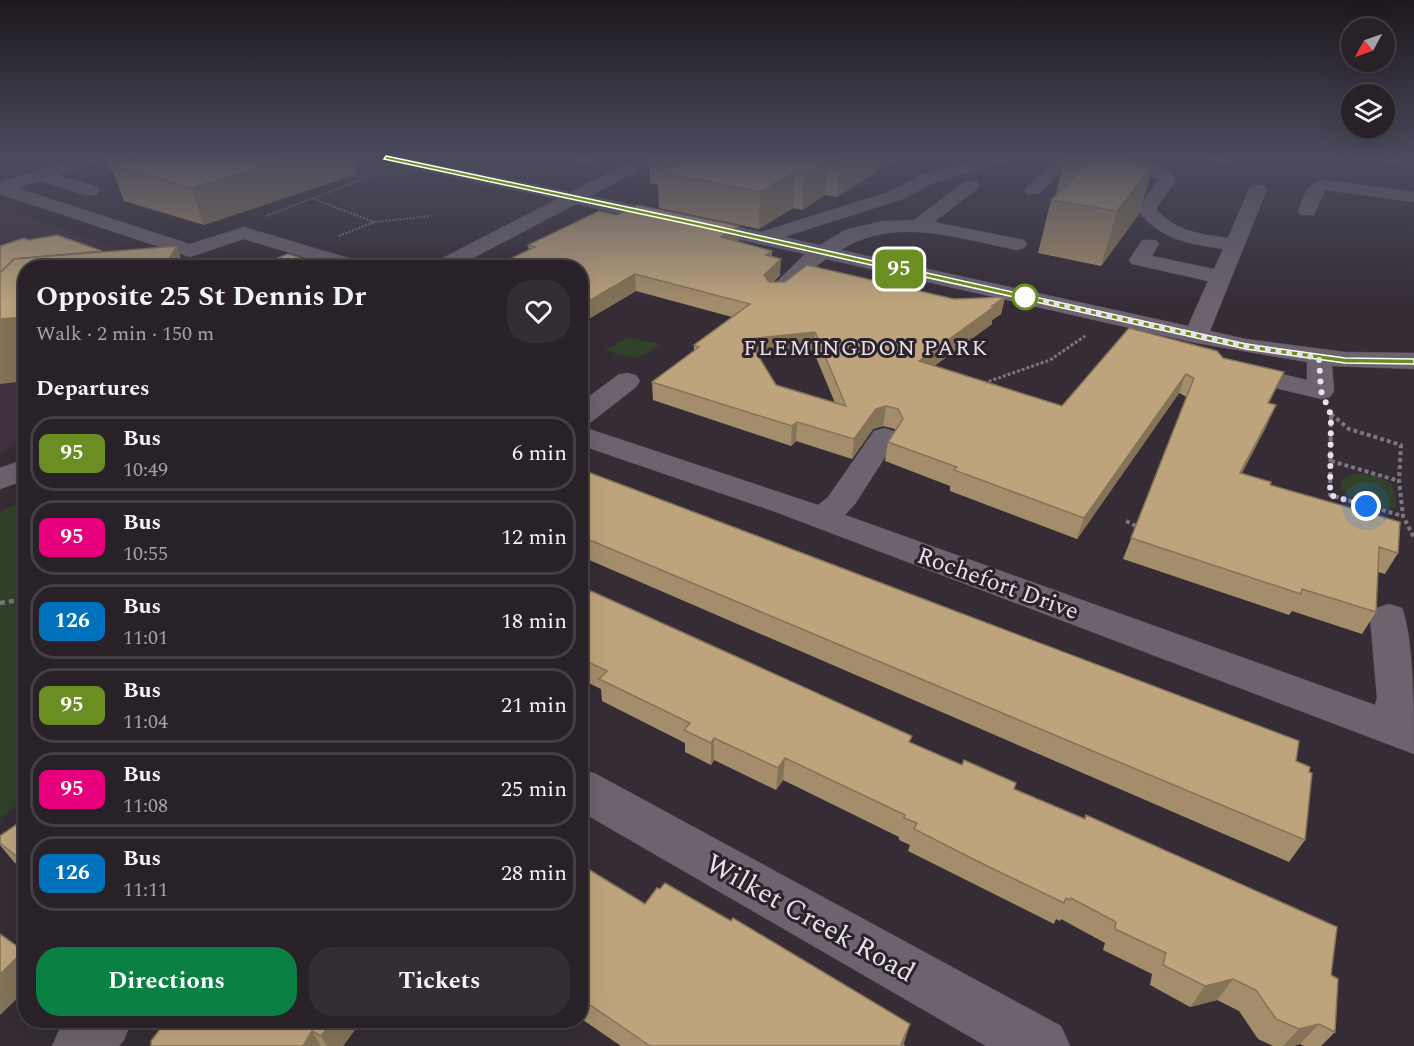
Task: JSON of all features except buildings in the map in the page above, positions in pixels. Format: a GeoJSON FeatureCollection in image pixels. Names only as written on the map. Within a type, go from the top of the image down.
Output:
{"type":"FeatureCollection","features":[{"type":"Feature","properties":{"kind":"street"},"geometry":{"type":"LineString","coordinates":[[57,207],[190,251],[244,233],[335,260]]}},
{"type":"Feature","properties":{"kind":"street"},"geometry":{"type":"LineString","coordinates":[[454,260],[557,207]]}},
{"type":"Feature","properties":{"kind":"street"},"geometry":{"type":"LineString","coordinates":[[616,207],[1196,336],[1273,351],[1319,358],[1373,362],[1414,361]]}},
{"type":"Feature","properties":{"kind":"street"},"geometry":{"type":"LineString","coordinates":[[643,207],[656,213],[693,223]]}},
{"type":"Feature","properties":{"kind":"street"},"geometry":{"type":"LineString","coordinates":[[760,238],[859,207]]}},
{"type":"Feature","properties":{"kind":"street"},"geometry":{"type":"LineString","coordinates":[[919,225],[943,207]]}},
{"type":"Feature","properties":{"kind":"street"},"geometry":{"type":"LineString","coordinates":[[1148,207],[1146,209],[1164,229],[1177,234],[1234,245]]}},
{"type":"Feature","properties":{"kind":"street"},"geometry":{"type":"LineString","coordinates":[[1196,336],[1250,207]]}},
{"type":"Feature","properties":{"kind":"street"},"geometry":{"type":"LineString","coordinates":[[1307,211],[1309,207]]}},
{"type":"Feature","properties":{"kind":"street"},"geometry":{"type":"LineString","coordinates":[[777,292],[807,262],[856,232],[883,227],[919,225],[1017,244]]}},
{"type":"Feature","properties":{"kind":"street"},"geometry":{"type":"LineString","coordinates":[[1149,244],[1138,260],[1221,277]]}},
{"type":"Feature","properties":{"kind":"street"},"geometry":{"type":"LineString","coordinates":[[1225,369],[1321,391],[1319,358]]}},
{"type":"Feature","properties":{"kind":"street"},"geometry":{"type":"LineString","coordinates":[[588,411],[627,381]]}},
{"type":"Feature","properties":{"kind":"street"},"geometry":{"type":"LineString","coordinates":[[822,518],[839,504],[884,437]]}},
{"type":"Feature","properties":{"kind":"street","name":"Rochefort Drive"},"geometry":{"type":"LineString","coordinates":[[588,438],[822,518],[1402,733]]}},
{"type":"Feature","properties":{"kind":"street"},"geometry":{"type":"LineString","coordinates":[[0,480],[18,472]]}},
{"type":"Feature","properties":{"kind":"street"},"geometry":{"type":"LineString","coordinates":[[1389,617],[1402,733]]}},
{"type":"Feature","properties":{"kind":"street","name":"Wilket Creek Road"},"geometry":{"type":"LineString","coordinates":[[588,792],[1041,1046]]}},
{"type":"Feature","properties":{"kind":"street"},"geometry":{"type":"LineString","coordinates":[[81,1046],[97,1028]]}},
{"type":"Feature","properties":{"kind":"path"},"geometry":{"type":"LineString","coordinates":[[266,217],[268,214],[290,207]]}},
{"type":"Feature","properties":{"kind":"path"},"geometry":{"type":"LineString","coordinates":[[334,207],[374,222]]}},
{"type":"Feature","properties":{"kind":"path"},"geometry":{"type":"LineString","coordinates":[[334,237],[374,222],[431,216]]}},
{"type":"Feature","properties":{"kind":"path"},"geometry":{"type":"LineString","coordinates":[[975,385],[1050,360],[1087,335]]}},
{"type":"Feature","properties":{"kind":"path"},"geometry":{"type":"LineString","coordinates":[[1321,391],[1331,415],[1330,495],[1403,516]]}},
{"type":"Feature","properties":{"kind":"path"},"geometry":{"type":"LineString","coordinates":[[1331,415],[1349,429],[1401,445],[1400,481],[1403,516],[1414,538]]}},
{"type":"Feature","properties":{"kind":"path"},"geometry":{"type":"LineString","coordinates":[[1330,461],[1400,481]]}},
{"type":"Feature","properties":{"kind":"path"},"geometry":{"type":"LineString","coordinates":[[1126,521],[1146,531]]}},
{"type":"Feature","properties":{"kind":"path"},"geometry":{"type":"LineString","coordinates":[[0,603],[18,600]]}},
{"type":"Feature","properties":{"kind":"shaded area"},"geometry":{"type":"Polygon","coordinates":[[[0,207],[149,260],[18,260],[18,445],[0,453],[0,207]]]}},
{"type":"Feature","properties":{"kind":"green space"},"geometry":{"type":"Polygon","coordinates":[[[628,337],[660,344],[644,355],[634,358],[605,351],[628,337]]]}},
{"type":"Feature","properties":{"kind":"green space"},"geometry":{"type":"Polygon","coordinates":[[[1355,473],[1378,476],[1392,485],[1397,506],[1374,506],[1340,489],[1342,479],[1355,473]]]}},
{"type":"Feature","properties":{"kind":"green space"},"geometry":{"type":"Polygon","coordinates":[[[18,503],[18,805],[0,818],[0,512],[18,503]]]}},
{"type":"Feature","properties":{"kind":"bus line","name":"95"},"geometry":{"type":"LineString","coordinates":[[617,207],[1246,346],[1301,356],[1345,360],[1414,361]]}},
{"type":"Feature","properties":{"kind":"district","name":"FLEMINGDON PARK"},"geometry":{"type":"Point","coordinates":[866,347]}},
{"type":"Feature","properties":{"kind":"route"},"geometry":{"type":"LineString","coordinates":[[1025,297],[1246,346],[1319,358],[1322,376],[1321,391],[1331,415],[1330,495],[1366,506]]}}]}
